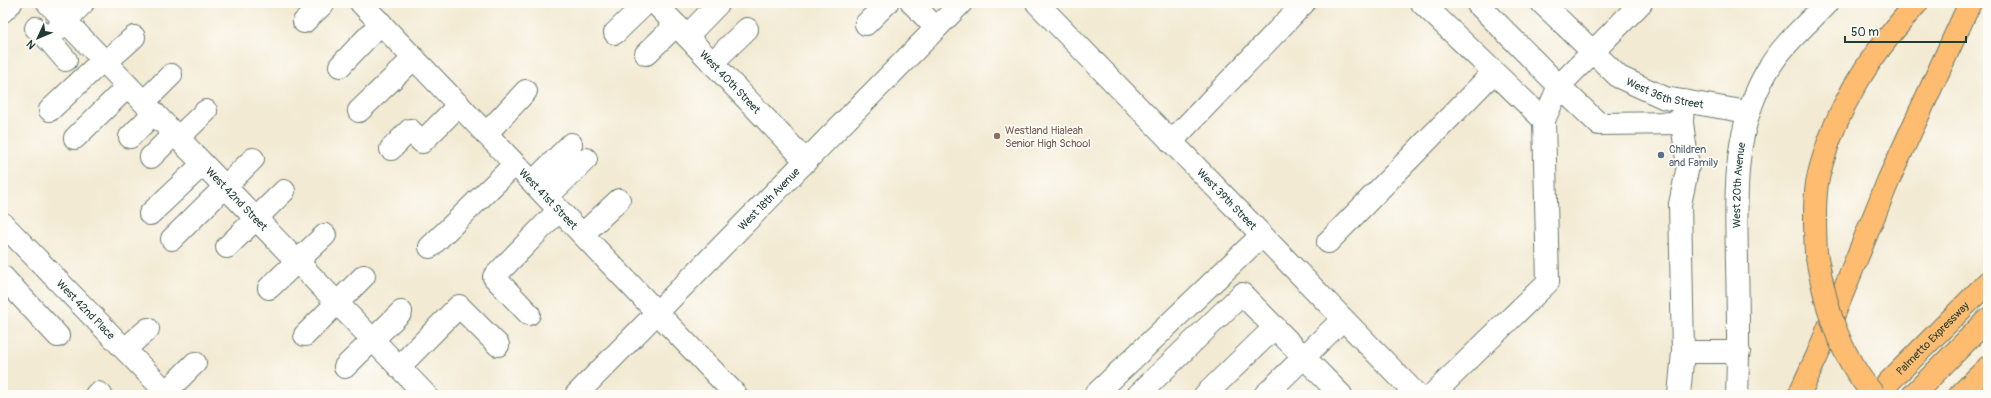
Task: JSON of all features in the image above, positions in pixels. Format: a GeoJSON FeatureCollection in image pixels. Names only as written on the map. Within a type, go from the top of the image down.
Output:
{"type":"FeatureCollection","features":[{"type":"Feature","properties":{"kind":"highway"},"geometry":{"type":"LineString","coordinates":[[1875,395],[1852,365],[1837,335],[1825,303],[1816,253],[1814,222],[1816,191],[1821,166],[1839,113],[1865,67],[1889,35],[1917,3]]}},
{"type":"Feature","properties":{"kind":"highway"},"geometry":{"type":"LineString","coordinates":[[1799,395],[1817,356],[1889,179],[1970,3]]}},
{"type":"Feature","properties":{"kind":"highway","name":"Palmetto Expressway"},"geometry":{"type":"LineString","coordinates":[[1875,395],[1988,282]]}},
{"type":"Feature","properties":{"kind":"highway"},"geometry":{"type":"LineString","coordinates":[[1913,395],[1988,319]]}},
{"type":"Feature","properties":{"kind":"highway"},"geometry":{"type":"LineString","coordinates":[[1960,395],[1988,367]]}},
{"type":"Feature","properties":{"kind":"street"},"geometry":{"type":"LineString","coordinates":[[3,11],[11,3]]}},
{"type":"Feature","properties":{"kind":"street","name":"West 42nd Street"},"geometry":{"type":"LineString","coordinates":[[48,3],[426,395]]}},
{"type":"Feature","properties":{"kind":"street"},"geometry":{"type":"LineString","coordinates":[[66,60],[42,33],[66,21],[83,3]]}},
{"type":"Feature","properties":{"kind":"street"},"geometry":{"type":"LineString","coordinates":[[304,22],[324,3]]}},
{"type":"Feature","properties":{"kind":"street","name":"West 41st Street"},"geometry":{"type":"LineString","coordinates":[[361,3],[736,395]]}},
{"type":"Feature","properties":{"kind":"street"},"geometry":{"type":"LineString","coordinates":[[615,34],[666,13],[719,3]]}},
{"type":"Feature","properties":{"kind":"street"},"geometry":{"type":"LineString","coordinates":[[866,24],[887,3]]}},
{"type":"Feature","properties":{"kind":"street"},"geometry":{"type":"LineString","coordinates":[[912,3],[936,28]]}},
{"type":"Feature","properties":{"kind":"street","name":"West 18th Avenue"},"geometry":{"type":"LineString","coordinates":[[576,395],[961,3]]}},
{"type":"Feature","properties":{"kind":"street","name":"West 39th Street"},"geometry":{"type":"LineString","coordinates":[[1037,3],[1417,395]]}},
{"type":"Feature","properties":{"kind":"street"},"geometry":{"type":"LineString","coordinates":[[1171,142],[1304,3]]}},
{"type":"Feature","properties":{"kind":"street"},"geometry":{"type":"LineString","coordinates":[[1422,3],[1493,73],[1544,120]]}},
{"type":"Feature","properties":{"kind":"street"},"geometry":{"type":"LineString","coordinates":[[1477,3],[1599,124],[1682,123]]}},
{"type":"Feature","properties":{"kind":"street","name":"West 36th Street"},"geometry":{"type":"LineString","coordinates":[[1542,3],[1592,53],[1619,77],[1664,98],[1748,112]]}},
{"type":"Feature","properties":{"kind":"street"},"geometry":{"type":"LineString","coordinates":[[1432,395],[1548,282],[1544,120],[1560,86],[1641,3]]}},
{"type":"Feature","properties":{"kind":"street","name":"West 20th Avenue"},"geometry":{"type":"LineString","coordinates":[[1737,395],[1739,352],[1736,201],[1738,160],[1748,112],[1766,73],[1788,43],[1827,3]]}},
{"type":"Feature","properties":{"kind":"street"},"geometry":{"type":"LineString","coordinates":[[646,54],[666,13]]}},
{"type":"Feature","properties":{"kind":"street","name":"West 40th Street"},"geometry":{"type":"LineString","coordinates":[[666,13],[806,161]]}},
{"type":"Feature","properties":{"kind":"street"},"geometry":{"type":"LineString","coordinates":[[340,66],[381,23]]}},
{"type":"Feature","properties":{"kind":"street"},"geometry":{"type":"LineString","coordinates":[[712,63],[747,29]]}},
{"type":"Feature","properties":{"kind":"street"},"geometry":{"type":"LineString","coordinates":[[50,110],[104,61],[134,38]]}},
{"type":"Feature","properties":{"kind":"street"},"geometry":{"type":"LineString","coordinates":[[359,111],[414,58]]}},
{"type":"Feature","properties":{"kind":"street"},"geometry":{"type":"LineString","coordinates":[[1328,242],[1493,73]]}},
{"type":"Feature","properties":{"kind":"street"},"geometry":{"type":"LineString","coordinates":[[130,137],[171,75]]}},
{"type":"Feature","properties":{"kind":"street"},"geometry":{"type":"LineString","coordinates":[[75,138],[128,86]]}},
{"type":"Feature","properties":{"kind":"street"},"geometry":{"type":"LineString","coordinates":[[486,134],[526,91]]}},
{"type":"Feature","properties":{"kind":"street"},"geometry":{"type":"LineString","coordinates":[[1679,395],[1683,352],[1680,204],[1688,166],[1682,123],[1683,101]]}},
{"type":"Feature","properties":{"kind":"street"},"geometry":{"type":"LineString","coordinates":[[391,150],[410,130],[422,142],[459,105]]}},
{"type":"Feature","properties":{"kind":"street"},"geometry":{"type":"LineString","coordinates":[[151,157],[206,111]]}},
{"type":"Feature","properties":{"kind":"street"},"geometry":{"type":"LineString","coordinates":[[529,314],[494,277],[546,196],[578,151]]}},
{"type":"Feature","properties":{"kind":"street"},"geometry":{"type":"LineString","coordinates":[[172,239],[224,186],[254,159]]}},
{"type":"Feature","properties":{"kind":"street"},"geometry":{"type":"LineString","coordinates":[[150,214],[203,164]]}},
{"type":"Feature","properties":{"kind":"street"},"geometry":{"type":"LineString","coordinates":[[430,247],[515,164]]}},
{"type":"Feature","properties":{"kind":"street"},"geometry":{"type":"LineString","coordinates":[[227,247],[284,191]]}},
{"type":"Feature","properties":{"kind":"street"},"geometry":{"type":"LineString","coordinates":[[583,234],[619,200]]}},
{"type":"Feature","properties":{"kind":"street","name":"West 42nd Place"},"geometry":{"type":"LineString","coordinates":[[3,224],[168,394]]}},
{"type":"Feature","properties":{"kind":"street"},"geometry":{"type":"LineString","coordinates":[[269,288],[325,235]]}},
{"type":"Feature","properties":{"kind":"street"},"geometry":{"type":"LineString","coordinates":[[1095,395],[1262,235]]}},
{"type":"Feature","properties":{"kind":"street"},"geometry":{"type":"LineString","coordinates":[[305,335],[364,276]]}},
{"type":"Feature","properties":{"kind":"street"},"geometry":{"type":"LineString","coordinates":[[3,277],[58,336]]}},
{"type":"Feature","properties":{"kind":"street"},"geometry":{"type":"LineString","coordinates":[[1138,395],[1242,294],[1305,358],[1335,393]]}},
{"type":"Feature","properties":{"kind":"street"},"geometry":{"type":"LineString","coordinates":[[399,367],[459,306],[498,345]]}},
{"type":"Feature","properties":{"kind":"street"},"geometry":{"type":"LineString","coordinates":[[345,367],[402,312]]}},
{"type":"Feature","properties":{"kind":"street"},"geometry":{"type":"LineString","coordinates":[[1265,395],[1305,358],[1343,319]]}},
{"type":"Feature","properties":{"kind":"street"},"geometry":{"type":"LineString","coordinates":[[1205,395],[1275,327]]}},
{"type":"Feature","properties":{"kind":"street"},"geometry":{"type":"LineString","coordinates":[[125,349],[148,329]]}},
{"type":"Feature","properties":{"kind":"street"},"geometry":{"type":"LineString","coordinates":[[1683,352],[1739,352]]}},
{"type":"Feature","properties":{"kind":"street"},"geometry":{"type":"LineString","coordinates":[[168,394],[195,363]]}},
{"type":"Feature","properties":{"kind":"street"},"geometry":{"type":"LineString","coordinates":[[96,395],[98,393],[101,395]]}},
{"type":"Feature","properties":{"kind":"place","name":"Westland Hialeah Senior High School"},"geometry":{"type":"Point","coordinates":[997,136]}},
{"type":"Feature","properties":{"kind":"place","name":"Children and Family"},"geometry":{"type":"Point","coordinates":[1661,155]}}]}
